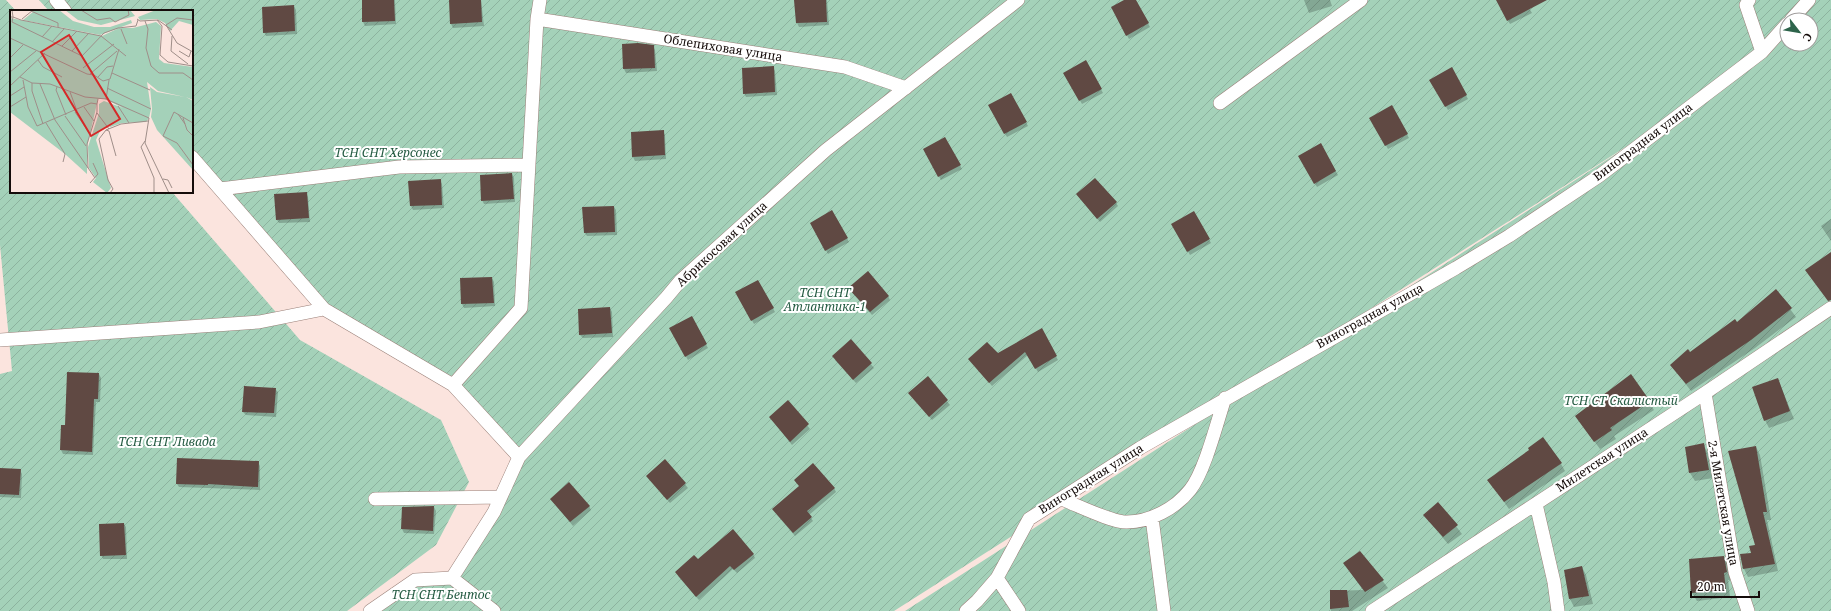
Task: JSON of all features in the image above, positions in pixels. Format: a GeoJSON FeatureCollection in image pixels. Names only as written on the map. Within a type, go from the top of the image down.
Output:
{"type":"FeatureCollection","features":[{"type":"Feature","properties":{"kind":"lane"},"geometry":{"type":"LineString","coordinates":[[56,0],[64,10]]}},
{"type":"Feature","properties":{"kind":"lane"},"geometry":{"type":"LineString","coordinates":[[453,385],[521,308],[537,18],[540,0]]}},
{"type":"Feature","properties":{"kind":"lane","name":"Абрикосовая улица"},"geometry":{"type":"LineString","coordinates":[[452,578],[494,512],[519,458],[681,280],[826,150],[1018,0]]}},
{"type":"Feature","properties":{"kind":"lane"},"geometry":{"type":"LineString","coordinates":[[1220,103],[1361,0]]}},
{"type":"Feature","properties":{"kind":"lane"},"geometry":{"type":"LineString","coordinates":[[1749,0],[1746,5],[1762,52]]}},
{"type":"Feature","properties":{"kind":"lane"},"geometry":{"type":"LineString","coordinates":[[1798,12],[1809,0]]}},
{"type":"Feature","properties":{"kind":"lane","name":"Облепиховая улица"},"geometry":{"type":"LineString","coordinates":[[537,18],[845,66],[906,88]]}},
{"type":"Feature","properties":{"kind":"lane","name":"Виноградная улица"},"geometry":{"type":"LineString","coordinates":[[966,611],[997,578],[1029,519],[1140,448],[1225,398],[1449,272],[1509,236],[1599,176],[1762,52],[1779,33]]}},
{"type":"Feature","properties":{"kind":"lane"},"geometry":{"type":"LineString","coordinates":[[193,158],[324,309],[453,385],[519,458]]}},
{"type":"Feature","properties":{"kind":"lane"},"geometry":{"type":"LineString","coordinates":[[220,189],[399,167],[529,165]]}},
{"type":"Feature","properties":{"kind":"lane","name":"Милетская улица"},"geometry":{"type":"LineString","coordinates":[[1372,611],[1831,308]]}},
{"type":"Feature","properties":{"kind":"lane"},"geometry":{"type":"LineString","coordinates":[[0,340],[259,322],[324,309]]}},
{"type":"Feature","properties":{"kind":"lane","name":"2-я Милетская улица"},"geometry":{"type":"LineString","coordinates":[[1704,393],[1735,572],[1748,611]]}},
{"type":"Feature","properties":{"kind":"lane"},"geometry":{"type":"LineString","coordinates":[[1061,498],[1093,512],[1126,522],[1152,518],[1173,506],[1190,489],[1204,461],[1225,398]]}},
{"type":"Feature","properties":{"kind":"lane"},"geometry":{"type":"LineString","coordinates":[[375,499],[501,497]]}},
{"type":"Feature","properties":{"kind":"lane"},"geometry":{"type":"LineString","coordinates":[[1536,504],[1554,582],[1558,611]]}},
{"type":"Feature","properties":{"kind":"lane"},"geometry":{"type":"LineString","coordinates":[[1152,518],[1164,611]]}},
{"type":"Feature","properties":{"kind":"lane"},"geometry":{"type":"LineString","coordinates":[[370,611],[415,580],[452,578],[494,611]]}},
{"type":"Feature","properties":{"kind":"lane"},"geometry":{"type":"LineString","coordinates":[[997,578],[1019,611]]}},
{"type":"Feature","properties":{"kind":"green space","name":"ТСН СНТ Ливада"},"geometry":{"type":"Polygon","coordinates":[[[0,0],[6,0],[15,10],[10,10],[10,193],[173,193],[300,340],[441,420],[469,482],[436,545],[347,611],[0,611],[0,374],[12,371],[0,245],[0,0]]]}},
{"type":"Feature","properties":{"kind":"green space"},"geometry":{"type":"Polygon","coordinates":[[[39,0],[1831,0],[1831,611],[905,611],[1692,105],[894,611],[372,611],[415,580],[452,577],[519,457],[453,385],[324,309],[193,167],[193,10],[48,10],[39,0]]]}},
{"type":"Feature","properties":{"kind":"building"},"geometry":{"type":"Polygon","coordinates":[[[362,0],[394,0],[395,21],[362,22],[362,0]]]}},
{"type":"Feature","properties":{"kind":"building"},"geometry":{"type":"Polygon","coordinates":[[[449,0],[481,0],[482,22],[450,24],[449,0]]]}},
{"type":"Feature","properties":{"kind":"building"},"geometry":{"type":"Polygon","coordinates":[[[794,0],[826,0],[827,22],[796,23],[794,0]]]}},
{"type":"Feature","properties":{"kind":"building"},"geometry":{"type":"Polygon","coordinates":[[[1124,0],[1136,0],[1149,23],[1126,36],[1111,7],[1124,0]]]}},
{"type":"Feature","properties":{"kind":"building"},"geometry":{"type":"Polygon","coordinates":[[[1496,0],[1547,0],[1507,21],[1496,0]]]}},
{"type":"Feature","properties":{"kind":"building"},"geometry":{"type":"Polygon","coordinates":[[[294,5],[295,31],[263,33],[262,7],[294,5]]]}},
{"type":"Feature","properties":{"kind":"building"},"geometry":{"type":"Polygon","coordinates":[[[638,43],[654,45],[655,68],[623,69],[622,44],[638,43]]]}},
{"type":"Feature","properties":{"kind":"building"},"geometry":{"type":"Polygon","coordinates":[[[1086,60],[1102,89],[1079,101],[1063,73],[1086,60]]]}},
{"type":"Feature","properties":{"kind":"building"},"geometry":{"type":"Polygon","coordinates":[[[774,66],[775,92],[743,94],[742,68],[774,66]]]}},
{"type":"Feature","properties":{"kind":"building"},"geometry":{"type":"Polygon","coordinates":[[[1452,67],[1467,95],[1445,107],[1429,80],[1452,67]]]}},
{"type":"Feature","properties":{"kind":"building"},"geometry":{"type":"Polygon","coordinates":[[[1011,93],[1027,122],[1004,134],[988,105],[1011,93]]]}},
{"type":"Feature","properties":{"kind":"building"},"geometry":{"type":"Polygon","coordinates":[[[1392,105],[1408,134],[1385,146],[1369,118],[1392,105]]]}},
{"type":"Feature","properties":{"kind":"building"},"geometry":{"type":"Polygon","coordinates":[[[664,130],[665,155],[632,157],[631,132],[664,130]]]}},
{"type":"Feature","properties":{"kind":"building"},"geometry":{"type":"Polygon","coordinates":[[[945,137],[961,165],[938,177],[923,149],[945,137]]]}},
{"type":"Feature","properties":{"kind":"building"},"geometry":{"type":"Polygon","coordinates":[[[1321,143],[1336,171],[1314,184],[1298,156],[1321,143]]]}},
{"type":"Feature","properties":{"kind":"building"},"geometry":{"type":"Polygon","coordinates":[[[512,173],[514,199],[481,201],[480,175],[512,173]]]}},
{"type":"Feature","properties":{"kind":"building"},"geometry":{"type":"Polygon","coordinates":[[[1095,178],[1117,202],[1097,219],[1076,194],[1095,178]]]}},
{"type":"Feature","properties":{"kind":"building"},"geometry":{"type":"Polygon","coordinates":[[[441,179],[442,205],[410,206],[408,181],[441,179]]]}},
{"type":"Feature","properties":{"kind":"building"},"geometry":{"type":"Polygon","coordinates":[[[307,192],[309,218],[276,220],[274,194],[307,192]]]}},
{"type":"Feature","properties":{"kind":"building"},"geometry":{"type":"Polygon","coordinates":[[[614,206],[615,232],[584,233],[582,207],[614,206]]]}},
{"type":"Feature","properties":{"kind":"building"},"geometry":{"type":"Polygon","coordinates":[[[832,210],[848,238],[825,251],[810,223],[832,210]]]}},
{"type":"Feature","properties":{"kind":"building"},"geometry":{"type":"Polygon","coordinates":[[[1194,211],[1210,239],[1187,252],[1171,224],[1194,211]]]}},
{"type":"Feature","properties":{"kind":"building"},"geometry":{"type":"Polygon","coordinates":[[[1831,252],[1831,300],[1828,301],[1805,270],[1831,252]]]}},
{"type":"Feature","properties":{"kind":"building"},"geometry":{"type":"Polygon","coordinates":[[[868,271],[889,296],[870,312],[848,288],[868,271]]]}},
{"type":"Feature","properties":{"kind":"building"},"geometry":{"type":"Polygon","coordinates":[[[492,277],[494,303],[461,304],[460,278],[492,277]]]}},
{"type":"Feature","properties":{"kind":"building"},"geometry":{"type":"Polygon","coordinates":[[[758,280],[774,308],[751,321],[735,292],[758,280]]]}},
{"type":"Feature","properties":{"kind":"building"},"geometry":{"type":"Polygon","coordinates":[[[1776,289],[1792,308],[1751,340],[1686,384],[1670,365],[1688,349],[1690,352],[1735,319],[1737,322],[1776,289]]]}},
{"type":"Feature","properties":{"kind":"building"},"geometry":{"type":"Polygon","coordinates":[[[610,307],[612,333],[579,335],[578,309],[610,307]]]}},
{"type":"Feature","properties":{"kind":"building"},"geometry":{"type":"Polygon","coordinates":[[[692,316],[707,344],[685,357],[669,328],[692,316]]]}},
{"type":"Feature","properties":{"kind":"building"},"geometry":{"type":"Polygon","coordinates":[[[1042,328],[1057,356],[1035,369],[1025,352],[989,383],[968,359],[987,342],[998,353],[1042,328]]]}},
{"type":"Feature","properties":{"kind":"building"},"geometry":{"type":"Polygon","coordinates":[[[851,339],[872,363],[853,380],[832,356],[851,339]]]}},
{"type":"Feature","properties":{"kind":"building"},"geometry":{"type":"Polygon","coordinates":[[[67,372],[99,373],[98,399],[94,399],[92,452],[60,450],[61,425],[65,425],[67,372]]]}},
{"type":"Feature","properties":{"kind":"building"},"geometry":{"type":"Polygon","coordinates":[[[1631,374],[1650,401],[1610,428],[1612,430],[1594,442],[1575,416],[1631,374]]]}},
{"type":"Feature","properties":{"kind":"building"},"geometry":{"type":"Polygon","coordinates":[[[928,376],[948,400],[929,417],[908,393],[928,376]]]}},
{"type":"Feature","properties":{"kind":"building"},"geometry":{"type":"Polygon","coordinates":[[[1778,378],[1790,411],[1764,421],[1752,387],[1778,378]]]}},
{"type":"Feature","properties":{"kind":"building"},"geometry":{"type":"Polygon","coordinates":[[[244,386],[276,388],[274,413],[242,412],[244,386]]]}},
{"type":"Feature","properties":{"kind":"building"},"geometry":{"type":"Polygon","coordinates":[[[788,400],[809,424],[790,442],[769,417],[788,400]]]}},
{"type":"Feature","properties":{"kind":"building"},"geometry":{"type":"Polygon","coordinates":[[[1543,437],[1562,463],[1504,502],[1487,480],[1529,450],[1528,448],[1543,437]]]}},
{"type":"Feature","properties":{"kind":"building"},"geometry":{"type":"Polygon","coordinates":[[[1704,443],[1709,470],[1689,473],[1685,447],[1704,443]]]}},
{"type":"Feature","properties":{"kind":"building"},"geometry":{"type":"Polygon","coordinates":[[[1756,446],[1767,512],[1763,512],[1775,564],[1743,569],[1740,554],[1751,553],[1749,546],[1755,545],[1728,451],[1756,446]]]}},
{"type":"Feature","properties":{"kind":"building"},"geometry":{"type":"Polygon","coordinates":[[[177,458],[259,461],[258,487],[176,484],[177,458]]]}},
{"type":"Feature","properties":{"kind":"building"},"geometry":{"type":"Polygon","coordinates":[[[665,459],[686,483],[667,500],[646,476],[665,459]]]}},
{"type":"Feature","properties":{"kind":"building"},"geometry":{"type":"Polygon","coordinates":[[[813,463],[835,488],[807,511],[812,517],[793,533],[772,509],[799,486],[794,480],[813,463]]]}},
{"type":"Feature","properties":{"kind":"building"},"geometry":{"type":"Polygon","coordinates":[[[0,468],[21,469],[19,495],[0,494],[0,468]]]}},
{"type":"Feature","properties":{"kind":"building"},"geometry":{"type":"Polygon","coordinates":[[[569,482],[590,506],[570,522],[550,499],[569,482]]]}},
{"type":"Feature","properties":{"kind":"building"},"geometry":{"type":"Polygon","coordinates":[[[1438,502],[1458,525],[1443,537],[1423,515],[1438,502]]]}},
{"type":"Feature","properties":{"kind":"building"},"geometry":{"type":"Polygon","coordinates":[[[434,506],[433,531],[401,529],[402,507],[434,506]]]}},
{"type":"Feature","properties":{"kind":"building"},"geometry":{"type":"Polygon","coordinates":[[[124,523],[126,555],[100,556],[99,524],[124,523]]]}},
{"type":"Feature","properties":{"kind":"building"},"geometry":{"type":"Polygon","coordinates":[[[733,529],[754,554],[734,570],[730,566],[696,597],[675,572],[694,555],[698,559],[733,529]]]}},
{"type":"Feature","properties":{"kind":"building"},"geometry":{"type":"Polygon","coordinates":[[[1360,551],[1384,580],[1365,592],[1343,563],[1360,551]]]}},
{"type":"Feature","properties":{"kind":"building"},"geometry":{"type":"Polygon","coordinates":[[[1724,556],[1727,572],[1724,573],[1726,590],[1691,593],[1689,559],[1724,556]]]}},
{"type":"Feature","properties":{"kind":"building"},"geometry":{"type":"Polygon","coordinates":[[[1582,566],[1589,596],[1569,599],[1564,570],[1582,566]]]}},
{"type":"Feature","properties":{"kind":"building"},"geometry":{"type":"Polygon","coordinates":[[[1330,590],[1347,590],[1349,607],[1330,609],[1330,590]]]}},
{"type":"Feature","properties":{"kind":"park label","name":"ТСН СНТ Херсонес"},"geometry":{"type":"Point","coordinates":[388,153]}},
{"type":"Feature","properties":{"kind":"park label","name":"ТСН СНТ Атлантика-1"},"geometry":{"type":"Point","coordinates":[825,300]}},
{"type":"Feature","properties":{"kind":"park label","name":"ТСН СТ Скалистый"},"geometry":{"type":"Point","coordinates":[1621,401]}},
{"type":"Feature","properties":{"kind":"park label","name":"ТСН СНТ Бентос"},"geometry":{"type":"Point","coordinates":[441,595]}}]}
